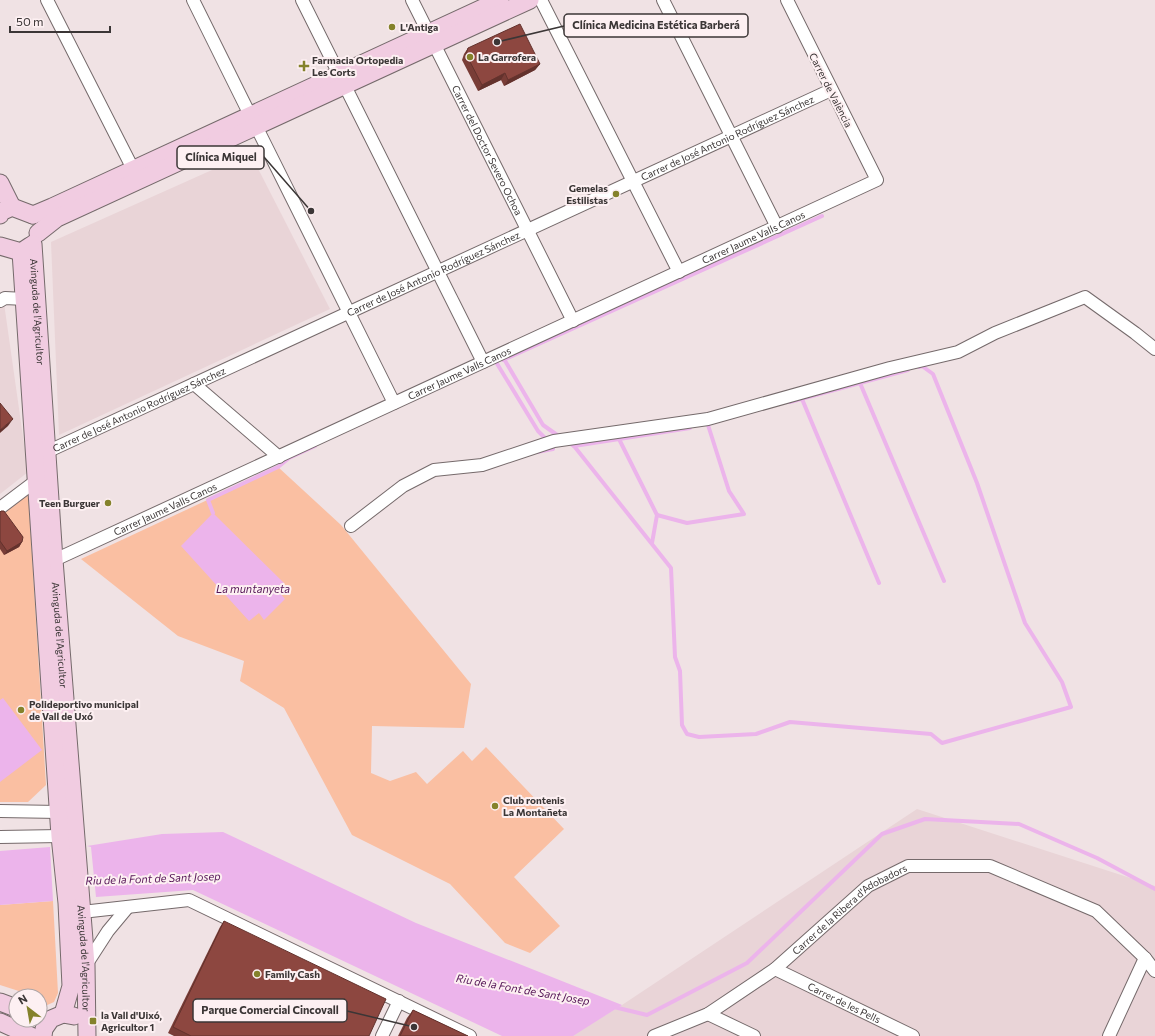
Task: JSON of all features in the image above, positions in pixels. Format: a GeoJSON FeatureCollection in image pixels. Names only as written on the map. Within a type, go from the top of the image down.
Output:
{"type":"FeatureCollection","features":[{"type":"Feature","properties":{"kind":"street"},"geometry":{"type":"LineString","coordinates":[[47,0],[136,175]]}},
{"type":"Feature","properties":{"kind":"street"},"geometry":{"type":"LineString","coordinates":[[192,0],[394,403]]}},
{"type":"Feature","properties":{"kind":"street"},"geometry":{"type":"LineString","coordinates":[[302,0],[483,362]]}},
{"type":"Feature","properties":{"kind":"street","name":"Carrer del Doctor Severo Ochoa"},"geometry":{"type":"LineString","coordinates":[[412,0],[573,321]]}},
{"type":"Feature","properties":{"kind":"street"},"geometry":{"type":"LineString","coordinates":[[431,39],[500,0]]}},
{"type":"Feature","properties":{"kind":"street"},"geometry":{"type":"LineString","coordinates":[[0,183],[3,211],[33,215],[136,175],[431,39],[530,0]]}},
{"type":"Feature","properties":{"kind":"street"},"geometry":{"type":"LineString","coordinates":[[541,0],[679,272]]}},
{"type":"Feature","properties":{"kind":"street"},"geometry":{"type":"LineString","coordinates":[[662,0],[777,227]]}},
{"type":"Feature","properties":{"kind":"street","name":"Carrer de València"},"geometry":{"type":"LineString","coordinates":[[787,0],[877,180]]}},
{"type":"Feature","properties":{"kind":"street","name":"Carrer de José Antonio Rodríguez Sánchez"},"geometry":{"type":"LineString","coordinates":[[41,454],[831,90]]}},
{"type":"Feature","properties":{"kind":"street"},"geometry":{"type":"LineString","coordinates":[[0,246],[31,243],[57,218],[136,175]]}},
{"type":"Feature","properties":{"kind":"street","name":"Carrer Jaume Valls Canos"},"geometry":{"type":"LineString","coordinates":[[48,563],[877,180]]}},
{"type":"Feature","properties":{"kind":"street"},"geometry":{"type":"LineString","coordinates":[[31,243],[33,215]]}},
{"type":"Feature","properties":{"kind":"street","name":"Avinguda de l'Agricultor"},"geometry":{"type":"LineString","coordinates":[[31,243],[25,299],[41,454],[37,480],[48,563],[59,812],[66,842],[86,965],[86,1031]]}},
{"type":"Feature","properties":{"kind":"street","name":"Avinguda de l'Agricultor"},"geometry":{"type":"LineString","coordinates":[[31,243],[41,454],[66,842]]}},
{"type":"Feature","properties":{"kind":"street"},"geometry":{"type":"LineString","coordinates":[[352,526],[403,486],[434,470],[482,465],[554,441],[708,419],[890,368],[958,352],[995,333],[1085,297],[1155,349]]}},
{"type":"Feature","properties":{"kind":"street"},"geometry":{"type":"LineString","coordinates":[[0,301],[4,298],[25,299]]}},
{"type":"Feature","properties":{"kind":"street"},"geometry":{"type":"LineString","coordinates":[[194,384],[279,457]]}},
{"type":"Feature","properties":{"kind":"street"},"geometry":{"type":"LineString","coordinates":[[0,508],[37,480]]}},
{"type":"Feature","properties":{"kind":"street"},"geometry":{"type":"LineString","coordinates":[[0,812],[59,812]]}},
{"type":"Feature","properties":{"kind":"street"},"geometry":{"type":"LineString","coordinates":[[0,837],[66,842]]}},
{"type":"Feature","properties":{"kind":"street","name":"Carrer de la Ribera d'Adobadors"},"geometry":{"type":"LineString","coordinates":[[654,1036],[708,1014],[775,969],[868,886],[908,866],[990,866],[1096,911],[1145,958],[1155,971]]}},
{"type":"Feature","properties":{"kind":"street"},"geometry":{"type":"LineString","coordinates":[[77,906],[128,907],[189,900],[470,1036]]}},
{"type":"Feature","properties":{"kind":"street","name":"Avinguda de l'Agricultor"},"geometry":{"type":"LineString","coordinates":[[43,1036],[44,1029],[51,1016],[71,986],[77,906]]}},
{"type":"Feature","properties":{"kind":"street"},"geometry":{"type":"LineString","coordinates":[[86,965],[108,931],[128,907]]}},
{"type":"Feature","properties":{"kind":"street"},"geometry":{"type":"LineString","coordinates":[[1109,1036],[1145,958]]}},
{"type":"Feature","properties":{"kind":"street","name":"Carrer de les Pells"},"geometry":{"type":"LineString","coordinates":[[775,969],[913,1036]]}},
{"type":"Feature","properties":{"kind":"street"},"geometry":{"type":"LineString","coordinates":[[382,1036],[399,1001]]}},
{"type":"Feature","properties":{"kind":"street"},"geometry":{"type":"LineString","coordinates":[[708,1014],[754,1036]]}},
{"type":"Feature","properties":{"kind":"street"},"geometry":{"type":"LineString","coordinates":[[51,1016],[76,1016],[86,1031]]}},
{"type":"Feature","properties":{"kind":"street"},"geometry":{"type":"LineString","coordinates":[[0,1022],[31,1036]]}},
{"type":"Feature","properties":{"kind":"shaded area"},"geometry":{"type":"Polygon","coordinates":[[[250,153],[330,309],[59,435],[51,242],[250,153]]]}},
{"type":"Feature","properties":{"kind":"shaded area"},"geometry":{"type":"Polygon","coordinates":[[[4,303],[28,472],[0,494],[0,306],[4,303]]]}},
{"type":"Feature","properties":{"kind":"shaded area"},"geometry":{"type":"Polygon","coordinates":[[[278,467],[341,525],[471,684],[464,728],[372,726],[371,773],[390,781],[416,772],[427,784],[463,751],[472,761],[486,747],[564,829],[514,877],[560,926],[530,953],[505,943],[450,884],[352,835],[284,708],[240,681],[244,661],[178,636],[81,559],[278,467]]]}},
{"type":"Feature","properties":{"kind":"shaded area","name":"Polideportivo municipal de Vall de Uxó"},"geometry":{"type":"Polygon","coordinates":[[[28,489],[46,785],[28,802],[0,802],[0,511],[28,489]]]}},
{"type":"Feature","properties":{"kind":"shaded area"},"geometry":{"type":"Polygon","coordinates":[[[917,809],[1155,886],[1155,1036],[571,1036],[622,1005],[917,809]]]}},
{"type":"Feature","properties":{"kind":"shaded area"},"geometry":{"type":"Polygon","coordinates":[[[53,901],[58,993],[54,1002],[48,1005],[48,988],[9,988],[0,985],[0,905],[53,901]]]}},
{"type":"Feature","properties":{"kind":"water","name":"La muntanyeta"},"geometry":{"type":"Polygon","coordinates":[[[213,513],[284,583],[279,592],[285,599],[264,620],[259,613],[249,621],[181,546],[213,513]]]}},
{"type":"Feature","properties":{"kind":"water"},"geometry":{"type":"Polygon","coordinates":[[[3,698],[42,750],[0,782],[0,700],[3,698]]]}},
{"type":"Feature","properties":{"kind":"water"},"geometry":{"type":"Polygon","coordinates":[[[223,832],[416,923],[622,1005],[573,1036],[502,1036],[193,890],[96,897],[91,847],[87,846],[162,834],[223,832]]]}},
{"type":"Feature","properties":{"kind":"water"},"geometry":{"type":"Polygon","coordinates":[[[50,847],[53,901],[0,905],[0,851],[50,847]]]}},
{"type":"Feature","properties":{"kind":"building"},"geometry":{"type":"Polygon","coordinates":[[[520,24],[540,64],[508,80],[505,73],[482,85],[466,54],[468,48],[520,24]]]}},
{"type":"Feature","properties":{"kind":"building"},"geometry":{"type":"Polygon","coordinates":[[[0,403],[13,419],[0,430],[0,403]]]}},
{"type":"Feature","properties":{"kind":"building"},"geometry":{"type":"Polygon","coordinates":[[[1,511],[4,511],[23,537],[22,542],[7,551],[0,541],[1,511]]]}},
{"type":"Feature","properties":{"kind":"building","name":"Family Cash"},"geometry":{"type":"Polygon","coordinates":[[[224,921],[386,999],[369,1036],[191,1036],[173,1027],[224,921]]]}},
{"type":"Feature","properties":{"kind":"building"},"geometry":{"type":"Polygon","coordinates":[[[413,1010],[468,1036],[400,1036],[413,1010]]]}},
{"type":"Feature","properties":{"kind":"waterway"},"geometry":{"type":"LineString","coordinates":[[503,360],[822,216]]}},
{"type":"Feature","properties":{"kind":"waterway"},"geometry":{"type":"LineString","coordinates":[[504,359],[543,425],[560,437]]}},
{"type":"Feature","properties":{"kind":"waterway"},"geometry":{"type":"LineString","coordinates":[[496,362],[538,431],[553,449],[537,452]]}},
{"type":"Feature","properties":{"kind":"waterway"},"geometry":{"type":"LineString","coordinates":[[574,446],[671,568],[675,657],[680,671],[682,725],[687,734],[699,737],[756,734],[790,722],[931,734],[942,743],[1071,707],[1062,682],[1025,623],[977,483],[933,374],[922,366],[919,367]]}},
{"type":"Feature","properties":{"kind":"waterway"},"geometry":{"type":"LineString","coordinates":[[790,402],[908,370]]}},
{"type":"Feature","properties":{"kind":"waterway"},"geometry":{"type":"LineString","coordinates":[[860,383],[944,581]]}},
{"type":"Feature","properties":{"kind":"waterway"},"geometry":{"type":"LineString","coordinates":[[802,399],[879,583]]}},
{"type":"Feature","properties":{"kind":"waterway"},"geometry":{"type":"LineString","coordinates":[[657,515],[687,523],[744,514],[729,491],[708,425]]}},
{"type":"Feature","properties":{"kind":"waterway"},"geometry":{"type":"LineString","coordinates":[[568,442],[574,446],[690,428]]}},
{"type":"Feature","properties":{"kind":"waterway"},"geometry":{"type":"LineString","coordinates":[[619,439],[657,515],[652,543]]}},
{"type":"Feature","properties":{"kind":"waterway"},"geometry":{"type":"LineString","coordinates":[[213,513],[208,500],[278,467],[289,458],[315,446]]}},
{"type":"Feature","properties":{"kind":"waterway","name":"Riu de la Font de Sant Josep"},"geometry":{"type":"LineString","coordinates":[[614,1007],[647,1015],[747,963],[882,834],[925,819],[1019,824],[1097,858],[1155,889]]}},
{"type":"Feature","properties":{"kind":"waterway","name":"Riu de la Font de Sant Josep"},"geometry":{"type":"LineString","coordinates":[[84,880],[99,879]]}},
{"type":"Feature","properties":{"kind":"place","name":"L'Antiga"},"geometry":{"type":"Point","coordinates":[392,27]}},
{"type":"Feature","properties":{"kind":"place","name":"Clínica Medicina Estética Barberá"},"geometry":{"type":"Point","coordinates":[497,42]}},
{"type":"Feature","properties":{"kind":"place","name":"La Garrofera"},"geometry":{"type":"Point","coordinates":[470,57]}},
{"type":"Feature","properties":{"kind":"place","name":"Farmacia Ortopedia Les Corts"},"geometry":{"type":"Point","coordinates":[304,66]}},
{"type":"Feature","properties":{"kind":"place","name":"Gemelas Estilistas"},"geometry":{"type":"Point","coordinates":[616,194]}},
{"type":"Feature","properties":{"kind":"place","name":"Clínica Miquel"},"geometry":{"type":"Point","coordinates":[311,211]}},
{"type":"Feature","properties":{"kind":"place","name":"Teen Burguer"},"geometry":{"type":"Point","coordinates":[108,503]}},
{"type":"Feature","properties":{"kind":"place","name":"Polideportivo municipal de Vall de Uxó"},"geometry":{"type":"Point","coordinates":[21,710]}},
{"type":"Feature","properties":{"kind":"place","name":"Club rontenis La Montañeta"},"geometry":{"type":"Point","coordinates":[495,806]}},
{"type":"Feature","properties":{"kind":"place","name":"Family Cash"},"geometry":{"type":"Point","coordinates":[257,974]}},
{"type":"Feature","properties":{"kind":"place","name":"la Vall d'Uixó, Agricultor 1"},"geometry":{"type":"Point","coordinates":[93,1021]}},
{"type":"Feature","properties":{"kind":"place","name":"Parque Comercial Cincovall"},"geometry":{"type":"Point","coordinates":[414,1027]}}]}
